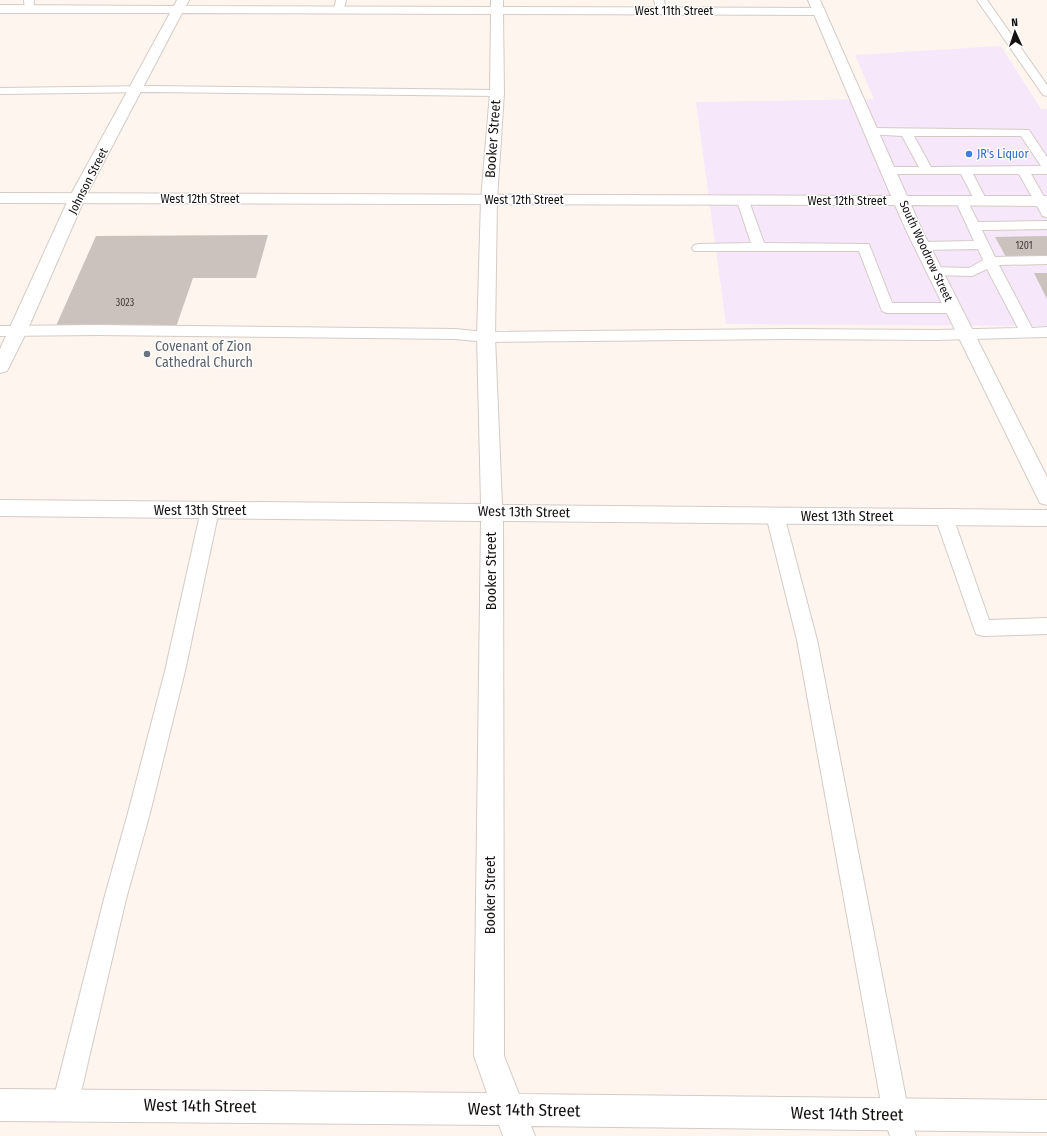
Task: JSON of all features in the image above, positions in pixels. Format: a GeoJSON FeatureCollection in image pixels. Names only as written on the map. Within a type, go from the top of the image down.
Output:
{"type":"FeatureCollection","features":[{"type":"Feature","properties":{"kind":"street","name":"West 11th Street"},"geometry":{"type":"LineString","coordinates":[[0,9],[29,5],[817,5]]}},
{"type":"Feature","properties":{"kind":"street","name":"Johnson Street"},"geometry":{"type":"LineString","coordinates":[[0,366],[18,331],[77,198],[181,5]]}},
{"type":"Feature","properties":{"kind":"street","name":"Booker Street"},"geometry":{"type":"LineString","coordinates":[[497,5],[497,93],[489,200],[486,337],[492,512],[489,1056],[514,1122]]}},
{"type":"Feature","properties":{"kind":"street","name":"South Woodrow Street"},"geometry":{"type":"LineString","coordinates":[[817,5],[922,246],[1047,498]]}},
{"type":"Feature","properties":{"kind":"street","name":"West 12th Street"},"geometry":{"type":"LineString","coordinates":[[0,198],[903,202],[981,201],[1045,205]]}},
{"type":"Feature","properties":{"kind":"street","name":"West 13th Street"},"geometry":{"type":"LineString","coordinates":[[0,508],[1047,518]]}},
{"type":"Feature","properties":{"kind":"street","name":"West 14th Street"},"geometry":{"type":"LineString","coordinates":[[0,1105],[65,1105],[514,1122],[544,1111],[899,1125],[1047,1116]]}},
{"type":"Feature","properties":{"kind":"lane"},"geometry":{"type":"LineString","coordinates":[[982,0],[1047,93]]}},
{"type":"Feature","properties":{"kind":"lane"},"geometry":{"type":"LineString","coordinates":[[0,91],[136,90],[497,93]]}},
{"type":"Feature","properties":{"kind":"lane"},"geometry":{"type":"LineString","coordinates":[[872,132],[1025,132],[1047,166]]}},
{"type":"Feature","properties":{"kind":"lane"},"geometry":{"type":"LineString","coordinates":[[906,132],[927,171]]}},
{"type":"Feature","properties":{"kind":"lane"},"geometry":{"type":"LineString","coordinates":[[965,170],[981,201]]}},
{"type":"Feature","properties":{"kind":"lane"},"geometry":{"type":"LineString","coordinates":[[1023,170],[1045,205]]}},
{"type":"Feature","properties":{"kind":"lane"},"geometry":{"type":"LineString","coordinates":[[890,171],[1047,170]]}},
{"type":"Feature","properties":{"kind":"lane"},"geometry":{"type":"LineString","coordinates":[[743,201],[760,246]]}},
{"type":"Feature","properties":{"kind":"lane"},"geometry":{"type":"LineString","coordinates":[[962,202],[990,261],[1027,332]]}},
{"type":"Feature","properties":{"kind":"lane"},"geometry":{"type":"LineString","coordinates":[[973,226],[1019,231],[1047,225]]}},
{"type":"Feature","properties":{"kind":"lane"},"geometry":{"type":"LineString","coordinates":[[922,246],[983,245]]}},
{"type":"Feature","properties":{"kind":"lane"},"geometry":{"type":"LineString","coordinates":[[699,248],[760,246],[864,247],[887,308],[952,308]]}},
{"type":"Feature","properties":{"kind":"lane"},"geometry":{"type":"LineString","coordinates":[[934,271],[972,272],[990,261],[1038,259]]}},
{"type":"Feature","properties":{"kind":"lane"},"geometry":{"type":"LineString","coordinates":[[0,331],[254,331],[455,334],[486,337],[787,334],[965,335],[1047,332]]}},
{"type":"Feature","properties":{"kind":"lane"},"geometry":{"type":"LineString","coordinates":[[65,1105],[115,899],[139,813],[173,678],[210,510]]}},
{"type":"Feature","properties":{"kind":"lane"},"geometry":{"type":"LineString","coordinates":[[775,515],[807,640],[899,1125]]}},
{"type":"Feature","properties":{"kind":"lane"},"geometry":{"type":"LineString","coordinates":[[944,517],[983,628],[1047,626]]}},
{"type":"Feature","properties":{"kind":"shaded area"},"geometry":{"type":"Polygon","coordinates":[[[1001,46],[1041,109],[1047,109],[1047,326],[726,324],[696,102],[874,99],[855,55],[1001,46]]]}},
{"type":"Feature","properties":{"kind":"building"},"geometry":{"type":"Polygon","coordinates":[[[268,235],[256,278],[193,278],[176,327],[55,328],[96,236],[268,235]]]}},
{"type":"Feature","properties":{"kind":"building"},"geometry":{"type":"Polygon","coordinates":[[[1047,236],[1047,256],[1006,257],[995,237],[1047,236]]]}},
{"type":"Feature","properties":{"kind":"building"},"geometry":{"type":"Polygon","coordinates":[[[1034,273],[1047,273],[1047,299],[1034,273]]]}},
{"type":"Feature","properties":{"kind":"place","name":"JR's Liquor"},"geometry":{"type":"Point","coordinates":[969,154]}},
{"type":"Feature","properties":{"kind":"place","name":"Covenant of Zion Cathedral Church"},"geometry":{"type":"Point","coordinates":[147,354]}}]}
